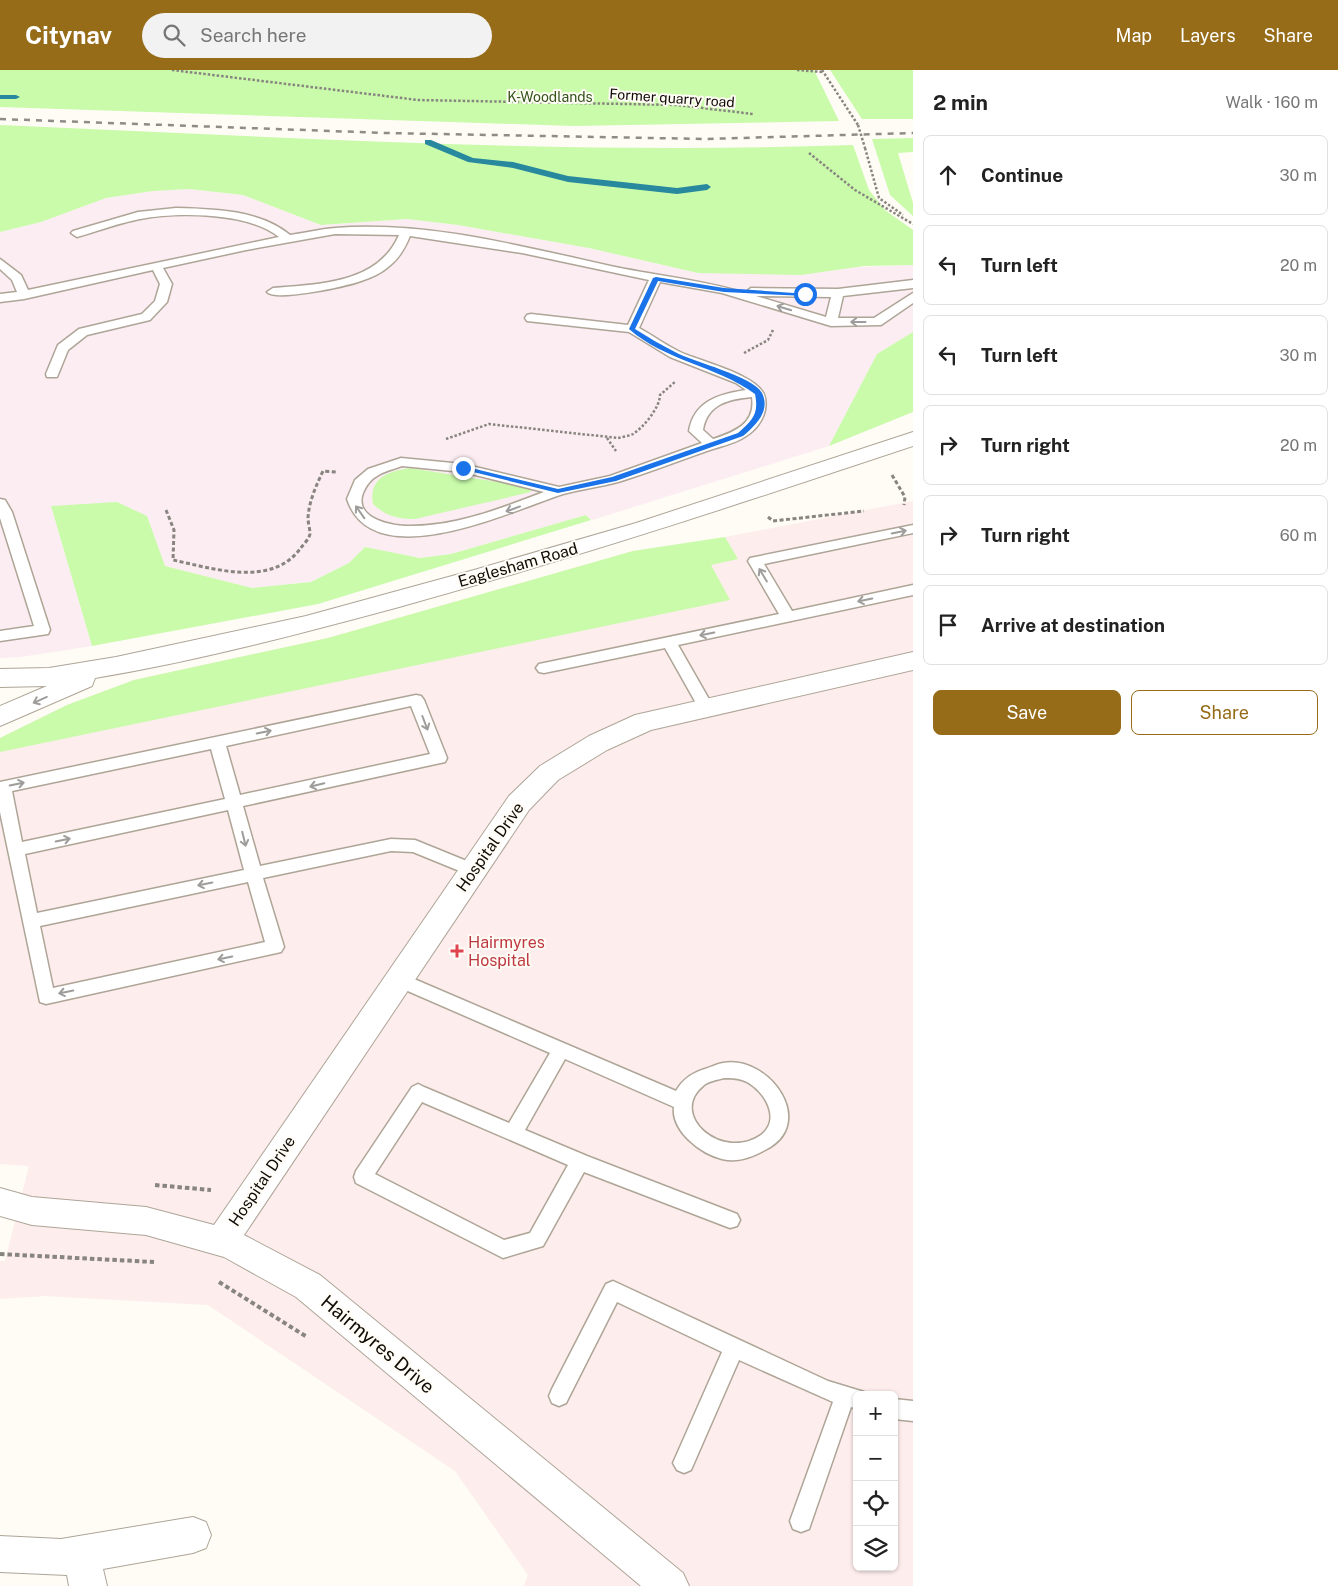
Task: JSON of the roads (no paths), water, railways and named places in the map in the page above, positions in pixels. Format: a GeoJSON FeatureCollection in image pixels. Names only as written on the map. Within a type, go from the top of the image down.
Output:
{"type":"FeatureCollection","features":[{"type":"Feature","properties":{"kind":"street","name":"Eaglesham Road"},"geometry":{"type":"LineString","coordinates":[[0,678],[48,677],[116,666],[325,619],[596,542],[913,439]]}},
{"type":"Feature","properties":{"kind":"street","name":"Hospital Drive"},"geometry":{"type":"LineString","coordinates":[[221,1242],[519,803],[549,773],[598,743],[644,722],[913,661]]}},
{"type":"Feature","properties":{"kind":"street","name":"Eaglesham Road"},"geometry":{"type":"LineString","coordinates":[[0,718],[116,666]]}},
{"type":"Feature","properties":{"kind":"street","name":"Hairmyres Drive"},"geometry":{"type":"LineString","coordinates":[[0,1202],[32,1211],[146,1221],[232,1245],[308,1286],[670,1586]]}},
{"type":"Feature","properties":{"kind":"street","name":"Hairmyres Drive"},"geometry":{"type":"LineString","coordinates":[[0,1217],[32,1211]]}},
{"type":"Feature","properties":{"kind":"street"},"geometry":{"type":"LineString","coordinates":[[0,1554],[61,1558],[85,1570],[193,1535]]}},
{"type":"Feature","properties":{"kind":"lane"},"geometry":{"type":"LineString","coordinates":[[77,234],[115,221],[140,216],[182,213],[234,216],[270,225],[287,238]]}},
{"type":"Feature","properties":{"kind":"lane"},"geometry":{"type":"LineString","coordinates":[[0,298],[24,295],[287,238],[335,231],[406,232],[522,249],[656,278],[724,290],[831,322],[877,322],[913,297]]}},
{"type":"Feature","properties":{"kind":"lane"},"geometry":{"type":"LineString","coordinates":[[272,292],[342,284],[378,268],[396,253],[406,232]]}},
{"type":"Feature","properties":{"kind":"lane"},"geometry":{"type":"LineString","coordinates":[[0,263],[16,278],[24,295]]}},
{"type":"Feature","properties":{"kind":"lane"},"geometry":{"type":"LineString","coordinates":[[52,374],[62,348],[83,332],[146,317],[161,302],[166,284],[156,265]]}},
{"type":"Feature","properties":{"kind":"lane"},"geometry":{"type":"LineString","coordinates":[[632,329],[656,278]]}},
{"type":"Feature","properties":{"kind":"lane"},"geometry":{"type":"LineString","coordinates":[[724,290],[796,294],[838,293],[913,284]]}},
{"type":"Feature","properties":{"kind":"lane"},"geometry":{"type":"LineString","coordinates":[[831,322],[838,293]]}},
{"type":"Feature","properties":{"kind":"lane"},"geometry":{"type":"LineString","coordinates":[[531,318],[632,329],[674,354],[741,380],[758,393],[761,406],[755,422],[741,434],[613,479],[558,491],[502,513],[440,530],[409,531],[387,529],[368,522],[358,511],[354,499],[360,483],[373,472],[400,462],[463,468],[558,491]]}},
{"type":"Feature","properties":{"kind":"lane"},"geometry":{"type":"LineString","coordinates":[[712,445],[696,431],[696,422],[702,412],[716,399],[758,393]]}},
{"type":"Feature","properties":{"kind":"lane"},"geometry":{"type":"LineString","coordinates":[[0,636],[43,630],[2,512]]}},
{"type":"Feature","properties":{"kind":"lane"},"geometry":{"type":"LineString","coordinates":[[788,617],[755,561],[913,529]]}},
{"type":"Feature","properties":{"kind":"lane"},"geometry":{"type":"LineString","coordinates":[[544,668],[913,590]]}},
{"type":"Feature","properties":{"kind":"lane"},"geometry":{"type":"LineString","coordinates":[[669,642],[706,708]]}},
{"type":"Feature","properties":{"kind":"lane"},"geometry":{"type":"LineString","coordinates":[[16,850],[235,804],[439,758],[416,700],[3,787],[46,997],[274,947],[252,873],[235,804],[217,742]]}},
{"type":"Feature","properties":{"kind":"lane"},"geometry":{"type":"LineString","coordinates":[[31,921],[391,845],[415,846],[473,870]]}},
{"type":"Feature","properties":{"kind":"lane"},"geometry":{"type":"LineString","coordinates":[[400,980],[682,1102]]}},
{"type":"Feature","properties":{"kind":"lane"},"geometry":{"type":"LineString","coordinates":[[514,1132],[561,1050]]}},
{"type":"Feature","properties":{"kind":"lane"},"geometry":{"type":"LineString","coordinates":[[724,1070],[740,1072],[756,1078],[768,1087],[776,1100],[780,1114],[777,1127],[770,1138],[759,1146],[744,1151],[728,1152],[712,1148],[693,1134],[682,1116],[682,1102],[686,1090],[695,1079],[709,1072],[724,1070]]}},
{"type":"Feature","properties":{"kind":"lane"},"geometry":{"type":"LineString","coordinates":[[580,1162],[536,1240],[503,1249],[363,1177],[418,1092],[580,1162],[730,1220]]}},
{"type":"Feature","properties":{"kind":"lane"},"geometry":{"type":"LineString","coordinates":[[559,1396],[613,1290],[825,1390],[851,1398],[801,1522]]}},
{"type":"Feature","properties":{"kind":"lane"},"geometry":{"type":"LineString","coordinates":[[684,1463],[734,1348]]}},
{"type":"Feature","properties":{"kind":"lane"},"geometry":{"type":"LineString","coordinates":[[898,1409],[913,1411]]}},
{"type":"Feature","properties":{"kind":"waterway"},"geometry":{"type":"LineString","coordinates":[[0,97],[16,97]]}},
{"type":"Feature","properties":{"kind":"waterway"},"geometry":{"type":"LineString","coordinates":[[428,142],[471,160],[513,165],[568,179],[677,191],[707,187]]}},
{"type":"Feature","properties":{"kind":"railway"},"geometry":{"type":"LineString","coordinates":[[0,119],[386,133],[705,139],[913,133]]}},
{"type":"Feature","properties":{"kind":"place","name":"Hairmyres Hospital"},"geometry":{"type":"Point","coordinates":[457,951]}},
{"type":"Feature","properties":{"kind":"park label","name":"K-Woodlands"},"geometry":{"type":"Point","coordinates":[550,97]}}]}
